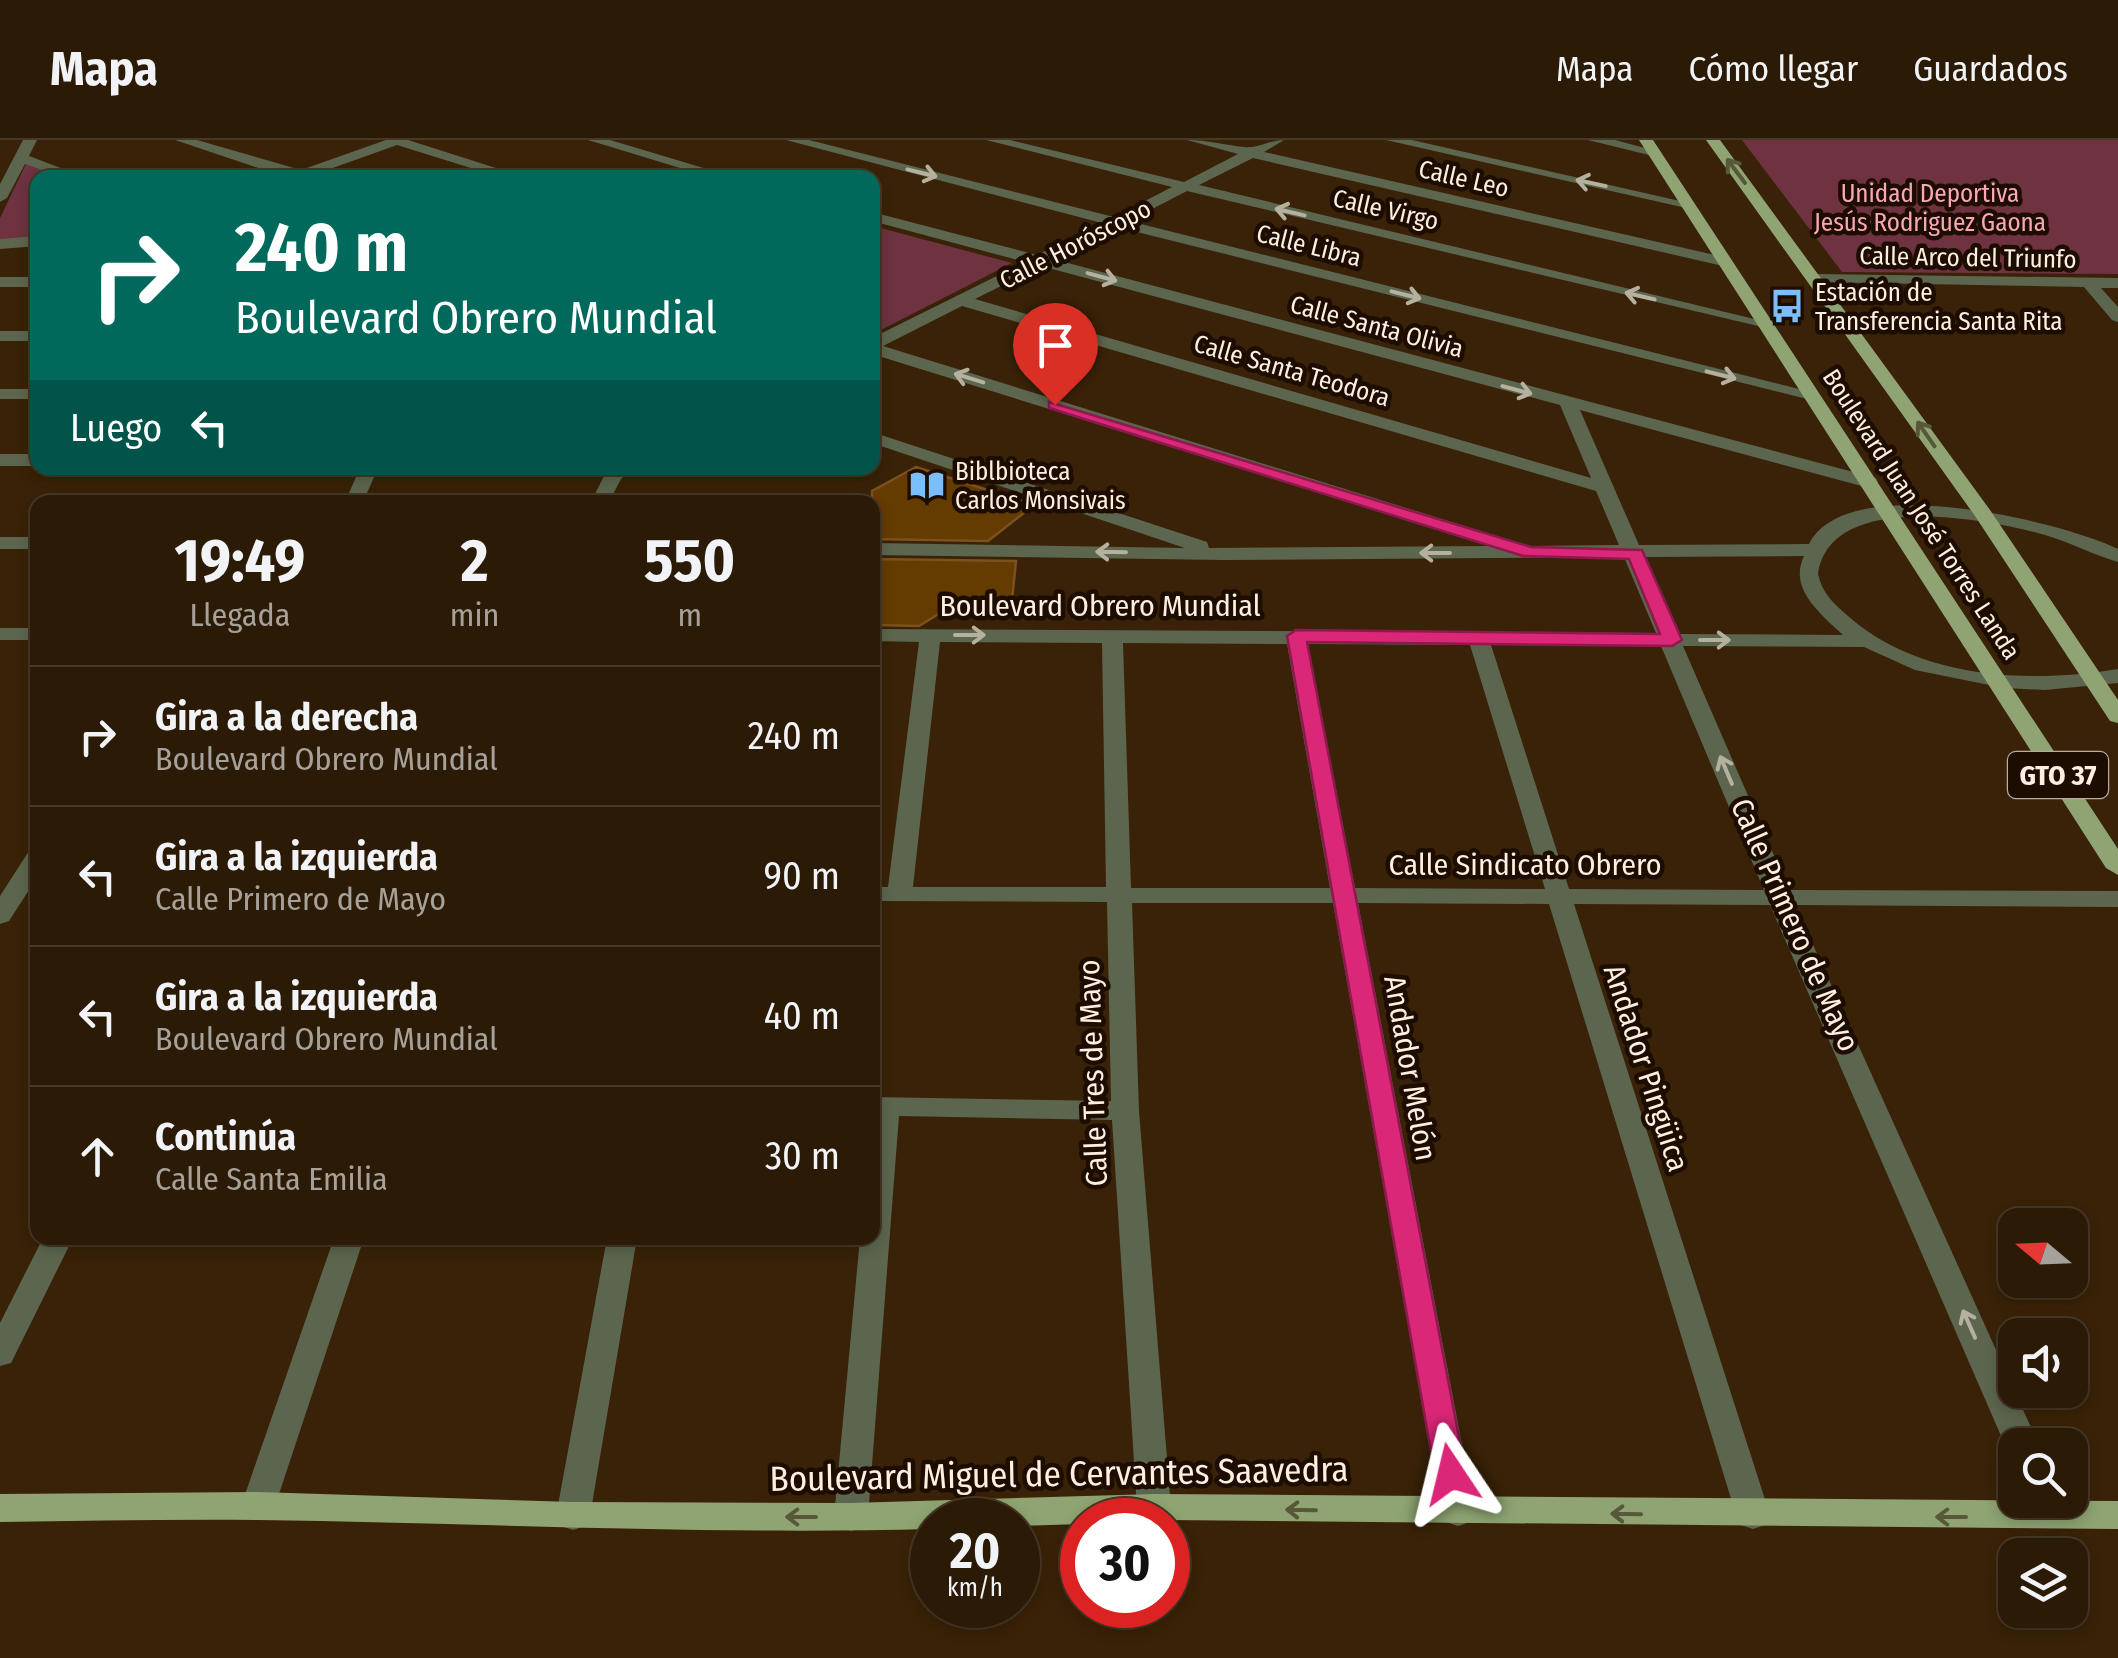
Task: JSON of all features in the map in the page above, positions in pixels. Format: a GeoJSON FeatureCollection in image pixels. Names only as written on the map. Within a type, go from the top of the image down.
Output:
{"type":"FeatureCollection","features":[{"type":"Feature","properties":{"kind":"main road","name":"Boulevard Juan José Torres Landa"},"geometry":{"type":"LineString","coordinates":[[1713,140],[1982,514],[2118,716]]}},
{"type":"Feature","properties":{"kind":"main road","name":"Boulevard Juan José Torres Landa"},"geometry":{"type":"LineString","coordinates":[[1650,146],[2118,868]]}},
{"type":"Feature","properties":{"kind":"main road","name":"Boulevard Miguel de Cervantes Saavedra"},"geometry":{"type":"LineString","coordinates":[[0,1508],[258,1506],[573,1516],[851,1517],[1060,1511]]}},
{"type":"Feature","properties":{"kind":"main road","name":"Boulevard Miguel de Cervantes Saavedra"},"geometry":{"type":"LineString","coordinates":[[1190,1508],[1754,1515],[1998,1510]]}},
{"type":"Feature","properties":{"kind":"main road","name":"Boulevard Miguel de Cervantes Saavedra"},"geometry":{"type":"LineString","coordinates":[[2088,1512],[2118,1515]]}},
{"type":"Feature","properties":{"kind":"street"},"geometry":{"type":"LineString","coordinates":[[0,198],[30,140]]}},
{"type":"Feature","properties":{"kind":"street"},"geometry":{"type":"LineString","coordinates":[[182,140],[284,170]]}},
{"type":"Feature","properties":{"kind":"street"},"geometry":{"type":"LineString","coordinates":[[320,170],[398,140],[494,170]]}},
{"type":"Feature","properties":{"kind":"street"},"geometry":{"type":"LineString","coordinates":[[595,140],[702,170]]}},
{"type":"Feature","properties":{"kind":"street","name":"Calle Libra"},"geometry":{"type":"LineString","coordinates":[[793,140],[1813,398]]}},
{"type":"Feature","properties":{"kind":"street","name":"Calle Virgo"},"geometry":{"type":"LineString","coordinates":[[992,140],[1769,327]]}},
{"type":"Feature","properties":{"kind":"street","name":"Calle Leo"},"geometry":{"type":"LineString","coordinates":[[1194,140],[1724,261]]}},
{"type":"Feature","properties":{"kind":"street","name":"Calle Horóscopo"},"geometry":{"type":"LineString","coordinates":[[880,343],[1277,140]]}},
{"type":"Feature","properties":{"kind":"street"},"geometry":{"type":"LineString","coordinates":[[1393,140],[1686,204]]}},
{"type":"Feature","properties":{"kind":"street"},"geometry":{"type":"LineString","coordinates":[[1595,140],[1650,146]]}},
{"type":"Feature","properties":{"kind":"street"},"geometry":{"type":"LineString","coordinates":[[21,158],[56,170]]}},
{"type":"Feature","properties":{"kind":"street","name":"Calle Santa Olivia"},"geometry":{"type":"LineString","coordinates":[[880,218],[1869,482]]}},
{"type":"Feature","properties":{"kind":"street"},"geometry":{"type":"LineString","coordinates":[[0,244],[30,242]]}},
{"type":"Feature","properties":{"kind":"street","name":"Calle Arco del Triunfo"},"geometry":{"type":"LineString","coordinates":[[1816,279],[2118,284]]}},
{"type":"Feature","properties":{"kind":"street"},"geometry":{"type":"LineString","coordinates":[[0,282],[30,282]]}},
{"type":"Feature","properties":{"kind":"street"},"geometry":{"type":"LineString","coordinates":[[2090,284],[2118,317]]}},
{"type":"Feature","properties":{"kind":"street","name":"Calle Santa Teodora"},"geometry":{"type":"LineString","coordinates":[[964,301],[1606,488]]}},
{"type":"Feature","properties":{"kind":"street"},"geometry":{"type":"LineString","coordinates":[[0,336],[30,336]]}},
{"type":"Feature","properties":{"kind":"street"},"geometry":{"type":"LineString","coordinates":[[880,349],[1530,552]]}},
{"type":"Feature","properties":{"kind":"street"},"geometry":{"type":"LineString","coordinates":[[0,394],[30,394]]}},
{"type":"Feature","properties":{"kind":"street","name":"Calle Primero de Mayo"},"geometry":{"type":"LineString","coordinates":[[1569,405],[1780,898],[2014,1428]]}},
{"type":"Feature","properties":{"kind":"street"},"geometry":{"type":"LineString","coordinates":[[880,440],[1223,554]]}},
{"type":"Feature","properties":{"kind":"street"},"geometry":{"type":"LineString","coordinates":[[0,460],[30,460]]}},
{"type":"Feature","properties":{"kind":"street"},"geometry":{"type":"LineString","coordinates":[[1813,550],[1842,527],[1890,514],[1982,514],[2073,535],[2118,556]]}},
{"type":"Feature","properties":{"kind":"street"},"geometry":{"type":"LineString","coordinates":[[0,543],[30,543]]}},
{"type":"Feature","properties":{"kind":"street","name":"Boulevard Obrero Mundial"},"geometry":{"type":"LineString","coordinates":[[880,549],[1223,554],[1813,550],[1807,571],[1814,594],[1835,618],[1868,641],[1928,666],[1997,681],[2094,682],[2118,676]]}},
{"type":"Feature","properties":{"kind":"street"},"geometry":{"type":"LineString","coordinates":[[2,637],[30,635]]}},
{"type":"Feature","properties":{"kind":"street","name":"Boulevard Obrero Mundial"},"geometry":{"type":"LineString","coordinates":[[880,635],[1868,641]]}},
{"type":"Feature","properties":{"kind":"street"},"geometry":{"type":"LineString","coordinates":[[900,894],[930,636]]}},
{"type":"Feature","properties":{"kind":"street","name":"Calle Tres de Mayo"},"geometry":{"type":"LineString","coordinates":[[1112,636],[1125,1111],[1153,1498]]}},
{"type":"Feature","properties":{"kind":"street","name":"Andador Melón"},"geometry":{"type":"LineString","coordinates":[[1296,636],[1458,1512]]}},
{"type":"Feature","properties":{"kind":"street","name":"Andador Pingüica"},"geometry":{"type":"LineString","coordinates":[[1479,640],[1754,1515]]}},
{"type":"Feature","properties":{"kind":"street"},"geometry":{"type":"LineString","coordinates":[[0,916],[30,869]]}},
{"type":"Feature","properties":{"kind":"street","name":"Calle Sindicato Obrero"},"geometry":{"type":"LineString","coordinates":[[880,894],[2118,899]]}},
{"type":"Feature","properties":{"kind":"street"},"geometry":{"type":"LineString","coordinates":[[880,1106],[1125,1111]]}},
{"type":"Feature","properties":{"kind":"street"},"geometry":{"type":"LineString","coordinates":[[0,1354],[54,1245]]}},
{"type":"Feature","properties":{"kind":"street"},"geometry":{"type":"LineString","coordinates":[[258,1506],[347,1245]]}},
{"type":"Feature","properties":{"kind":"street"},"geometry":{"type":"LineString","coordinates":[[573,1516],[621,1245]]}},
{"type":"Feature","properties":{"kind":"street"},"geometry":{"type":"LineString","coordinates":[[851,1517],[870,1245]]}},
{"type":"Feature","properties":{"kind":"green space","name":"Unidad Deportiva Jesús Rodriguez Gaona"},"geometry":{"type":"Polygon","coordinates":[[[1742,140],[2118,140],[2118,274],[1842,272],[1742,140]]]}},
{"type":"Feature","properties":{"kind":"green space"},"geometry":{"type":"Polygon","coordinates":[[[26,164],[45,170],[30,170],[30,238],[0,240],[0,218],[26,164]]]}},
{"type":"Feature","properties":{"kind":"green space"},"geometry":{"type":"Polygon","coordinates":[[[880,228],[1012,263],[880,330],[880,228]]]}},
{"type":"Feature","properties":{"kind":"building","name":"Biblbioteca Carlos Monsivais"},"geometry":{"type":"Polygon","coordinates":[[[916,467],[1034,505],[988,541],[880,539],[880,495],[872,495],[872,491],[916,467]]]}},
{"type":"Feature","properties":{"kind":"building"},"geometry":{"type":"Polygon","coordinates":[[[880,559],[1016,561],[1012,600],[958,602],[919,626],[880,625],[880,559]]]}},
{"type":"Feature","properties":{"kind":"place","name":"Estación de Transferencia Santa Rita"},"geometry":{"type":"Point","coordinates":[1787,306]}},
{"type":"Feature","properties":{"kind":"place","name":"Biblbioteca Carlos Monsivais"},"geometry":{"type":"Point","coordinates":[927,485]}},
{"type":"Feature","properties":{"kind":"route"},"geometry":{"type":"LineString","coordinates":[[1055,405],[1530,552],[1636,554],[1672,640],[1296,636],[1451,1474]]}}]}
